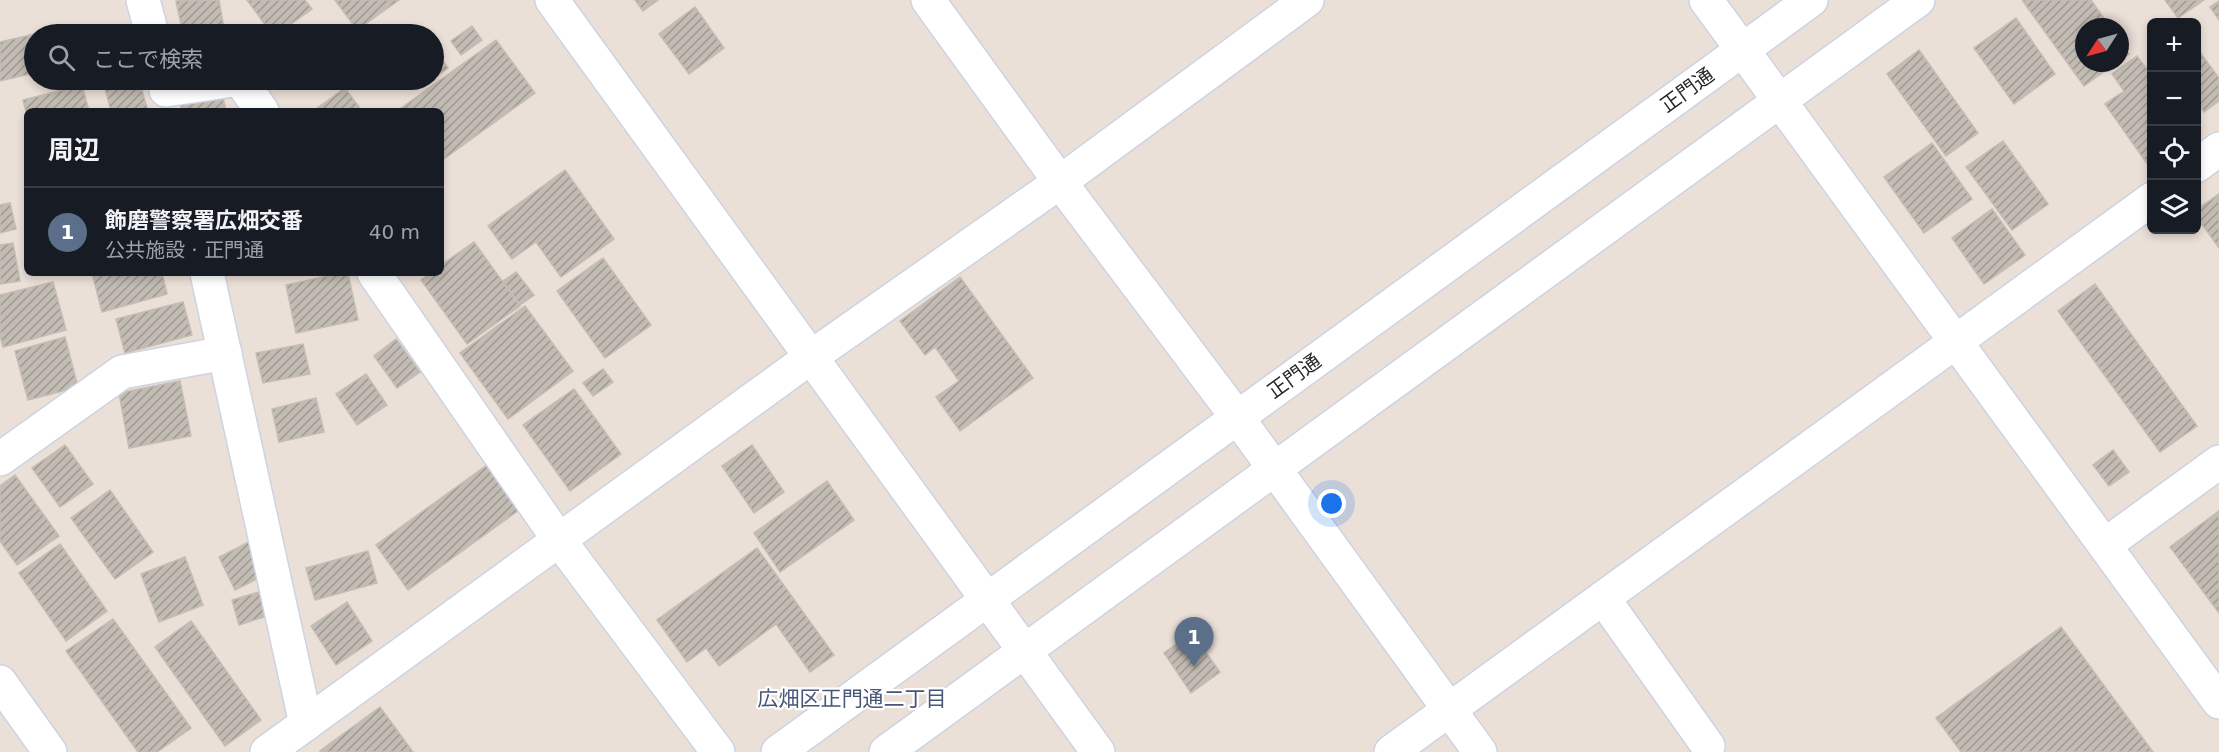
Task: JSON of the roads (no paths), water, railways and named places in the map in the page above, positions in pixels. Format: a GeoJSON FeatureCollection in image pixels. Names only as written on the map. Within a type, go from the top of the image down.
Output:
{"type":"FeatureCollection","features":[{"type":"Feature","properties":{"kind":"street"},"geometry":{"type":"LineString","coordinates":[[143,0],[149,24]]}},
{"type":"Feature","properties":{"kind":"street"},"geometry":{"type":"LineString","coordinates":[[552,0],[1098,752]]}},
{"type":"Feature","properties":{"kind":"street"},"geometry":{"type":"LineString","coordinates":[[928,0],[1060,182],[1238,417],[1480,752]]}},
{"type":"Feature","properties":{"kind":"street"},"geometry":{"type":"LineString","coordinates":[[267,752],[811,357],[1060,182],[1307,0]]}},
{"type":"Feature","properties":{"kind":"street"},"geometry":{"type":"LineString","coordinates":[[1706,0],[2219,702]]}},
{"type":"Feature","properties":{"kind":"street","name":"正門通"},"geometry":{"type":"LineString","coordinates":[[777,752],[1811,0]]}},
{"type":"Feature","properties":{"kind":"street"},"geometry":{"type":"LineString","coordinates":[[886,752],[1024,649],[1918,0]]}},
{"type":"Feature","properties":{"kind":"street"},"geometry":{"type":"LineString","coordinates":[[167,93],[182,90]]}},
{"type":"Feature","properties":{"kind":"street"},"geometry":{"type":"LineString","coordinates":[[247,90],[260,108]]}},
{"type":"Feature","properties":{"kind":"street"},"geometry":{"type":"LineString","coordinates":[[2201,162],[2219,149]]}},
{"type":"Feature","properties":{"kind":"street"},"geometry":{"type":"LineString","coordinates":[[1391,752],[2147,202]]}},
{"type":"Feature","properties":{"kind":"street"},"geometry":{"type":"LineString","coordinates":[[208,276],[306,724]]}},
{"type":"Feature","properties":{"kind":"street"},"geometry":{"type":"LineString","coordinates":[[376,276],[559,540],[718,752]]}},
{"type":"Feature","properties":{"kind":"street"},"geometry":{"type":"LineString","coordinates":[[0,459],[122,372],[225,353]]}},
{"type":"Feature","properties":{"kind":"street"},"geometry":{"type":"LineString","coordinates":[[2105,545],[2219,462]]}},
{"type":"Feature","properties":{"kind":"street"},"geometry":{"type":"LineString","coordinates":[[1603,598],[1708,746]]}},
{"type":"Feature","properties":{"kind":"street"},"geometry":{"type":"LineString","coordinates":[[0,682],[50,752]]}},
{"type":"Feature","properties":{"kind":"place","name":"飾磨警察署広畑交番"},"geometry":{"type":"Point","coordinates":[1194,667]}},
{"type":"Feature","properties":{"kind":"district","name":"広畑区正門通二丁目"},"geometry":{"type":"Point","coordinates":[852,699]}}]}
